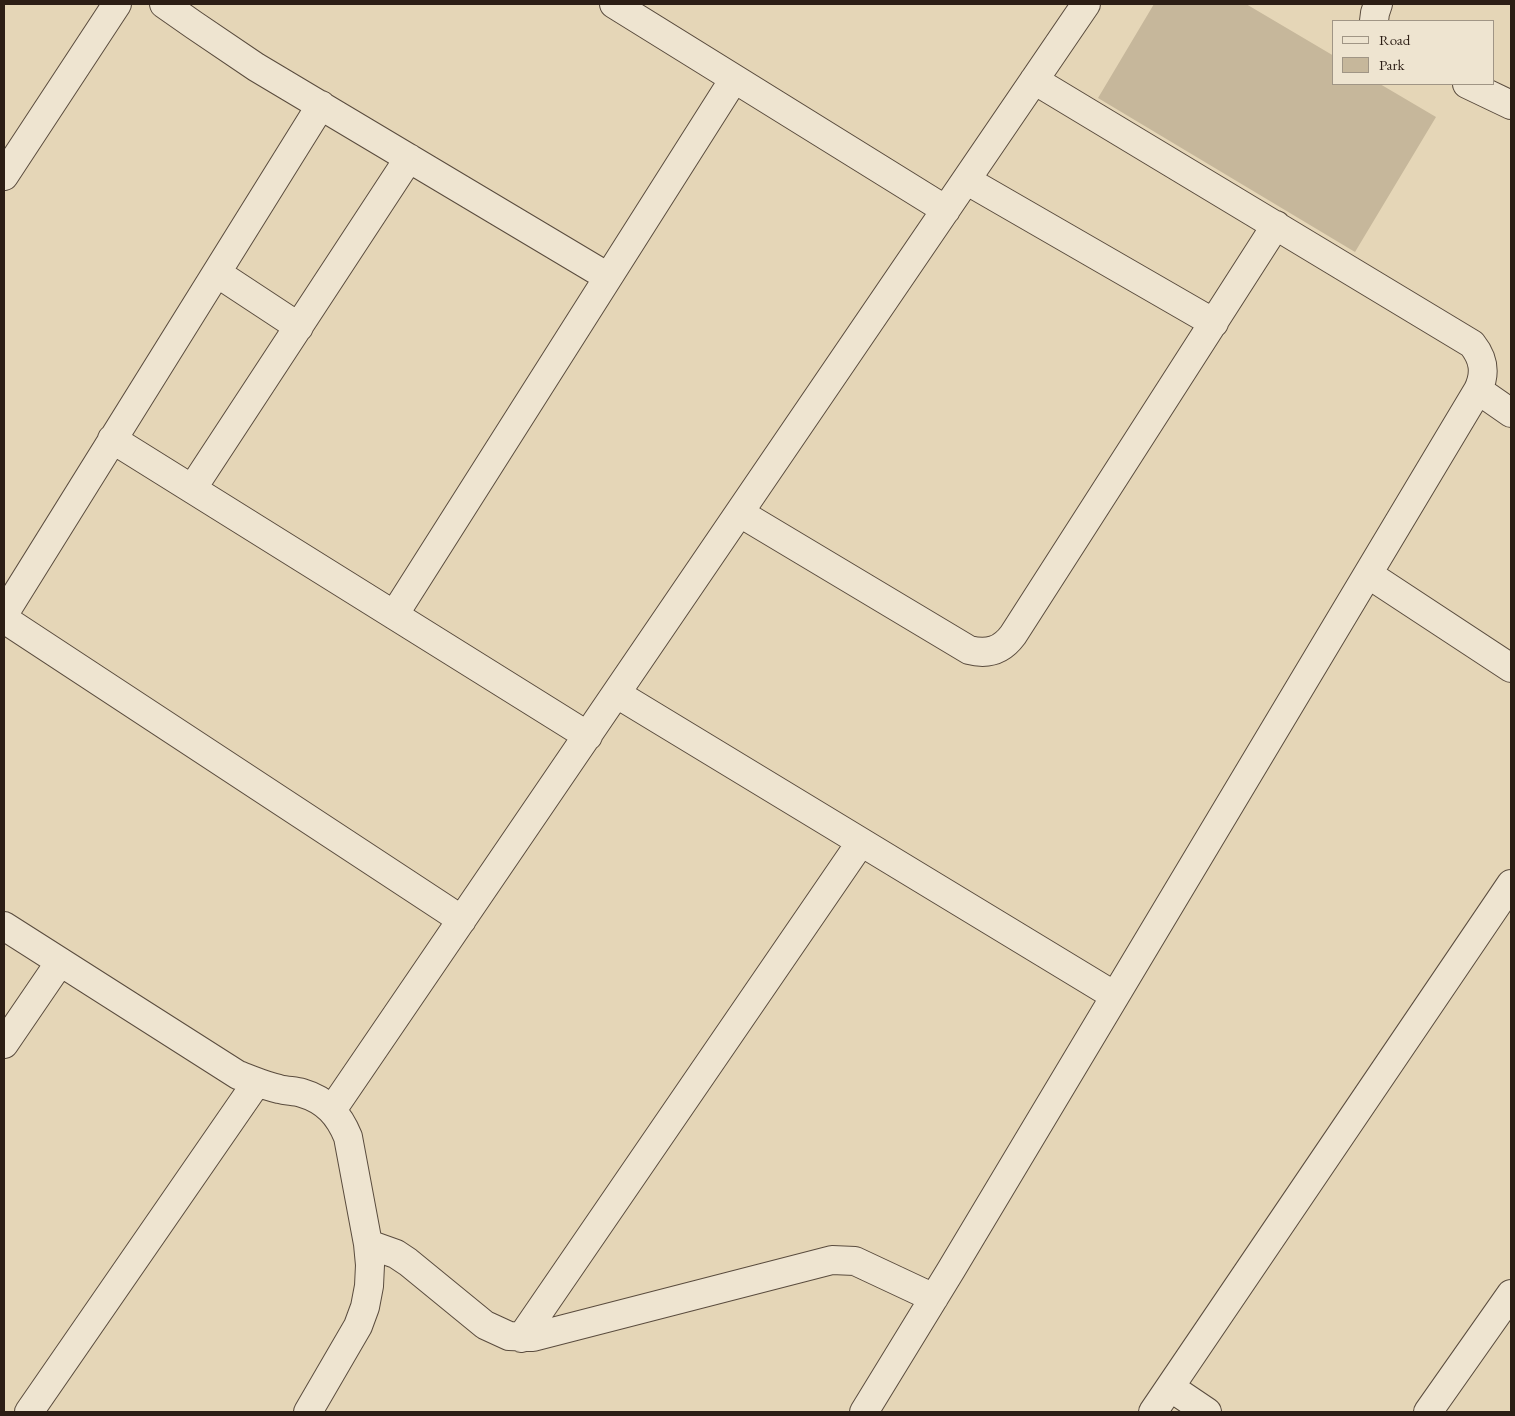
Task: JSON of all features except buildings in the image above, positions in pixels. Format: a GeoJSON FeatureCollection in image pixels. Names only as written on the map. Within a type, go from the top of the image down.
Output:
{"type":"FeatureCollection","features":[{"type":"Feature","properties":{"kind":"street"},"geometry":{"type":"LineString","coordinates":[[4,176],[117,4]]}},
{"type":"Feature","properties":{"kind":"street"},"geometry":{"type":"LineString","coordinates":[[164,4],[256,67],[608,277]]}},
{"type":"Feature","properties":{"kind":"street"},"geometry":{"type":"LineString","coordinates":[[614,4],[946,210]]}},
{"type":"Feature","properties":{"kind":"street"},"geometry":{"type":"LineString","coordinates":[[332,1110],[1086,4]]}},
{"type":"Feature","properties":{"kind":"street"},"geometry":{"type":"LineString","coordinates":[[1374,20],[1378,4]]}},
{"type":"Feature","properties":{"kind":"street"},"geometry":{"type":"LineString","coordinates":[[394,615],[734,79]]}},
{"type":"Feature","properties":{"kind":"street"},"geometry":{"type":"LineString","coordinates":[[864,1412],[1478,390],[1484,371],[1478,352],[1472,344],[1034,80]]}},
{"type":"Feature","properties":{"kind":"street"},"geometry":{"type":"LineString","coordinates":[[1469,85],[1511,105]]}},
{"type":"Feature","properties":{"kind":"street"},"geometry":{"type":"LineString","coordinates":[[4,614],[321,105]]}},
{"type":"Feature","properties":{"kind":"street"},"geometry":{"type":"LineString","coordinates":[[192,489],[409,158]]}},
{"type":"Feature","properties":{"kind":"street"},"geometry":{"type":"LineString","coordinates":[[966,180],[1214,323]]}},
{"type":"Feature","properties":{"kind":"street"},"geometry":{"type":"LineString","coordinates":[[740,513],[969,650],[979,653],[998,649],[1014,635],[1276,225]]}},
{"type":"Feature","properties":{"kind":"street"},"geometry":{"type":"LineString","coordinates":[[217,273],[299,327]]}},
{"type":"Feature","properties":{"kind":"street"},"geometry":{"type":"LineString","coordinates":[[1478,390],[1511,413]]}},
{"type":"Feature","properties":{"kind":"street"},"geometry":{"type":"LineString","coordinates":[[112,440],[588,736]]}},
{"type":"Feature","properties":{"kind":"street"},"geometry":{"type":"LineString","coordinates":[[1368,574],[1511,668]]}},
{"type":"Feature","properties":{"kind":"street"},"geometry":{"type":"LineString","coordinates":[[4,619],[462,920]]}},
{"type":"Feature","properties":{"kind":"street"},"geometry":{"type":"LineString","coordinates":[[616,694],[1114,996]]}},
{"type":"Feature","properties":{"kind":"street"},"geometry":{"type":"LineString","coordinates":[[521,1338],[861,842]]}},
{"type":"Feature","properties":{"kind":"street"},"geometry":{"type":"LineString","coordinates":[[1153,1412],[1511,884]]}},
{"type":"Feature","properties":{"kind":"street"},"geometry":{"type":"LineString","coordinates":[[4,926],[238,1074],[258,1082],[313,1097],[323,1102],[342,1122],[348,1137],[368,1244],[370,1279],[365,1307],[358,1326],[308,1412]]}},
{"type":"Feature","properties":{"kind":"street"},"geometry":{"type":"LineString","coordinates":[[4,1044],[60,962]]}},
{"type":"Feature","properties":{"kind":"street"},"geometry":{"type":"LineString","coordinates":[[29,1412],[258,1082]]}},
{"type":"Feature","properties":{"kind":"street"},"geometry":{"type":"LineString","coordinates":[[368,1244],[396,1254],[408,1262],[485,1326],[509,1336],[521,1338],[832,1260],[850,1260],[866,1264],[934,1298]]}},
{"type":"Feature","properties":{"kind":"street"},"geometry":{"type":"LineString","coordinates":[[1428,1412],[1511,1294]]}},
{"type":"Feature","properties":{"kind":"street"},"geometry":{"type":"LineString","coordinates":[[1170,1387],[1207,1412]]}},
{"type":"Feature","properties":{"kind":"green space"},"geometry":{"type":"Polygon","coordinates":[[[1154,4],[1246,4],[1332,55],[1332,85],[1382,85],[1436,117],[1355,252],[1098,98],[1154,4]]]}}]}
